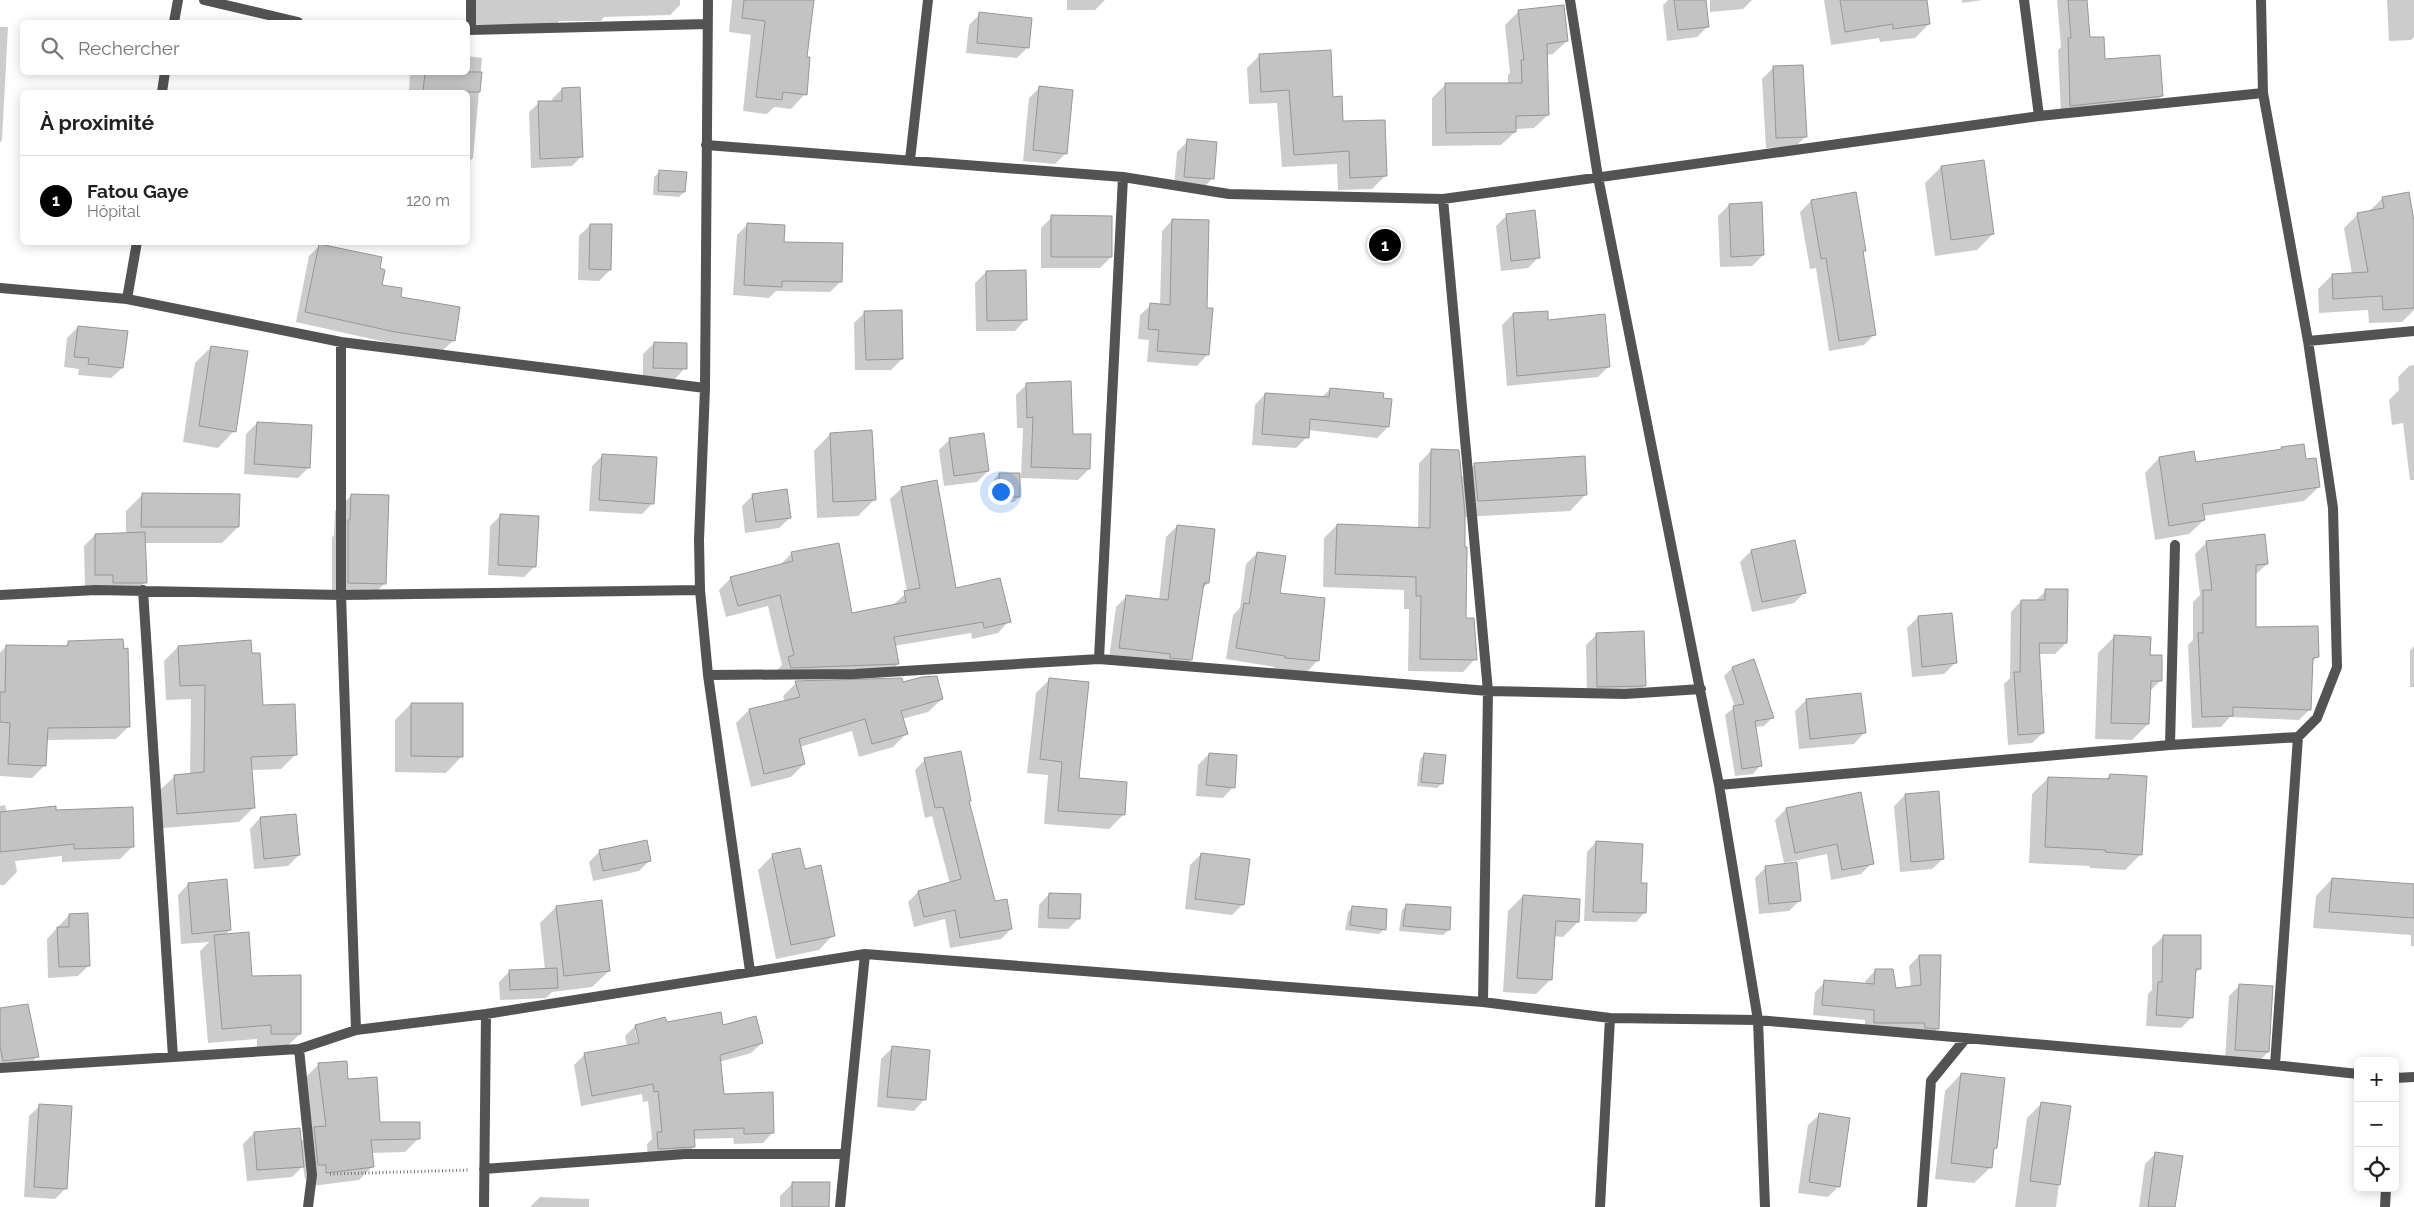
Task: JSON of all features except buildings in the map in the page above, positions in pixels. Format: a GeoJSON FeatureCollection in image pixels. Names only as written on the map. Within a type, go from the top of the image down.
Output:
{"type":"FeatureCollection","features":[{"type":"Feature","properties":{"kind":"street"},"geometry":{"type":"LineString","coordinates":[[174,20],[178,0]]}},
{"type":"Feature","properties":{"kind":"street"},"geometry":{"type":"LineString","coordinates":[[204,0],[289,20]]}},
{"type":"Feature","properties":{"kind":"street"},"geometry":{"type":"LineString","coordinates":[[470,20],[471,0]]}},
{"type":"Feature","properties":{"kind":"street"},"geometry":{"type":"LineString","coordinates":[[708,0],[705,388],[699,540],[700,590],[708,675],[750,971]]}},
{"type":"Feature","properties":{"kind":"street"},"geometry":{"type":"LineString","coordinates":[[910,160],[928,0]]}},
{"type":"Feature","properties":{"kind":"street"},"geometry":{"type":"LineString","coordinates":[[1570,0],[1598,177],[1701,689],[1758,1020],[1765,1207]]}},
{"type":"Feature","properties":{"kind":"street"},"geometry":{"type":"LineString","coordinates":[[2024,0],[2039,116]]}},
{"type":"Feature","properties":{"kind":"street"},"geometry":{"type":"LineString","coordinates":[[2261,0],[2263,93],[2308,341],[2333,508],[2337,667],[2317,718],[2298,737],[2274,1065]]}},
{"type":"Feature","properties":{"kind":"street"},"geometry":{"type":"LineString","coordinates":[[470,30],[707,24]]}},
{"type":"Feature","properties":{"kind":"street"},"geometry":{"type":"LineString","coordinates":[[162,90],[165,75]]}},
{"type":"Feature","properties":{"kind":"street"},"geometry":{"type":"LineString","coordinates":[[706,145],[1123,176],[1229,194],[1443,199],[2039,116],[2263,93]]}},
{"type":"Feature","properties":{"kind":"street"},"geometry":{"type":"LineString","coordinates":[[1099,659],[1123,176]]}},
{"type":"Feature","properties":{"kind":"street"},"geometry":{"type":"LineString","coordinates":[[1443,199],[1488,690],[1483,1002]]}},
{"type":"Feature","properties":{"kind":"street"},"geometry":{"type":"LineString","coordinates":[[127,299],[136,245]]}},
{"type":"Feature","properties":{"kind":"street"},"geometry":{"type":"LineString","coordinates":[[0,288],[127,299],[342,342],[705,388]]}},
{"type":"Feature","properties":{"kind":"street"},"geometry":{"type":"LineString","coordinates":[[2308,341],[2414,330]]}},
{"type":"Feature","properties":{"kind":"street"},"geometry":{"type":"LineString","coordinates":[[342,342],[340,595],[356,1030]]}},
{"type":"Feature","properties":{"kind":"street"},"geometry":{"type":"LineString","coordinates":[[2170,745],[2175,545]]}},
{"type":"Feature","properties":{"kind":"street"},"geometry":{"type":"LineString","coordinates":[[0,595],[96,590],[340,595],[700,590]]}},
{"type":"Feature","properties":{"kind":"street"},"geometry":{"type":"LineString","coordinates":[[143,590],[173,1057]]}},
{"type":"Feature","properties":{"kind":"street"},"geometry":{"type":"LineString","coordinates":[[708,675],[855,674],[1099,659],[1488,690],[1625,694],[1701,689]]}},
{"type":"Feature","properties":{"kind":"street"},"geometry":{"type":"LineString","coordinates":[[1719,785],[2170,745],[2298,737]]}},
{"type":"Feature","properties":{"kind":"street"},"geometry":{"type":"LineString","coordinates":[[0,1068],[299,1049],[356,1030],[486,1014],[865,954],[1483,1002],[1610,1018],[1758,1020],[2354,1074]]}},
{"type":"Feature","properties":{"kind":"street"},"geometry":{"type":"LineString","coordinates":[[840,1207],[865,954]]}},
{"type":"Feature","properties":{"kind":"street"},"geometry":{"type":"LineString","coordinates":[[484,1207],[486,1014]]}},
{"type":"Feature","properties":{"kind":"street"},"geometry":{"type":"LineString","coordinates":[[1600,1207],[1610,1018]]}},
{"type":"Feature","properties":{"kind":"street"},"geometry":{"type":"LineString","coordinates":[[1922,1207],[1931,1081],[1966,1038]]}},
{"type":"Feature","properties":{"kind":"street"},"geometry":{"type":"LineString","coordinates":[[299,1049],[312,1175],[308,1207]]}},
{"type":"Feature","properties":{"kind":"street"},"geometry":{"type":"LineString","coordinates":[[2399,1078],[2414,1077]]}},
{"type":"Feature","properties":{"kind":"street"},"geometry":{"type":"LineString","coordinates":[[484,1169],[685,1154],[845,1154]]}},
{"type":"Feature","properties":{"kind":"street"},"geometry":{"type":"LineString","coordinates":[[2386,1192],[2386,1207]]}},
{"type":"Feature","properties":{"kind":"path"},"geometry":{"type":"LineString","coordinates":[[312,1175],[484,1169]]}},
{"type":"Feature","properties":{"kind":"place","name":"Fatou Gaye"},"geometry":{"type":"Point","coordinates":[1385,245]}}]}
